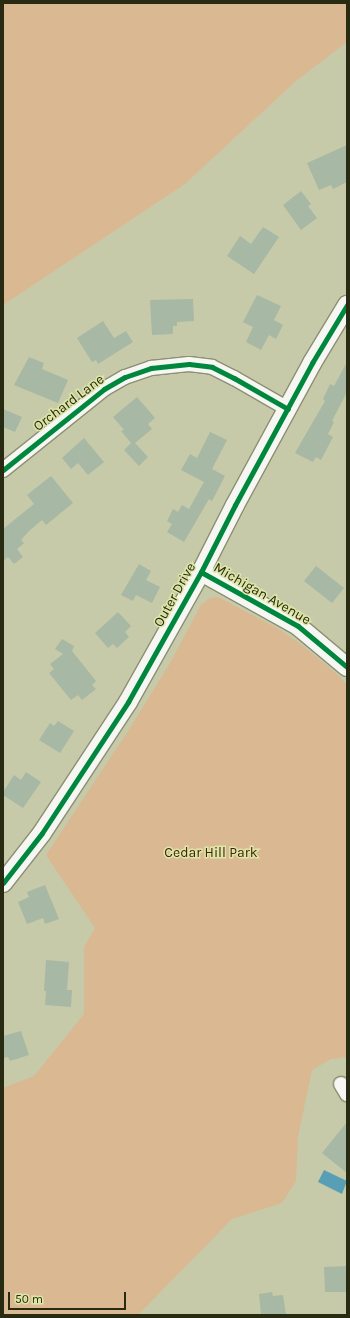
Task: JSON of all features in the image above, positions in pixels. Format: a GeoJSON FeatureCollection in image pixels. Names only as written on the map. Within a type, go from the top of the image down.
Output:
{"type":"FeatureCollection","features":[{"type":"Feature","properties":{"kind":"street","name":"Outer Drive"},"geometry":{"type":"LineString","coordinates":[[3,883],[42,833],[128,702],[201,572],[235,505],[312,363],[347,305]]}},
{"type":"Feature","properties":{"kind":"street","name":"Orchard Lane"},"geometry":{"type":"LineString","coordinates":[[3,470],[104,389],[125,377],[151,368],[189,364],[212,368],[234,378],[288,409]]}},
{"type":"Feature","properties":{"kind":"street","name":"Michigan Avenue"},"geometry":{"type":"LineString","coordinates":[[201,572],[298,626],[347,667]]}},
{"type":"Feature","properties":{"kind":"green space"},"geometry":{"type":"Polygon","coordinates":[[[3,3],[347,3],[347,42],[296,81],[185,184],[3,305],[3,3]]]}},
{"type":"Feature","properties":{"kind":"green space","name":"Cedar Hill Park"},"geometry":{"type":"Polygon","coordinates":[[[218,597],[277,628],[303,646],[338,675],[347,685],[347,1057],[331,1059],[312,1070],[298,1137],[296,1181],[282,1203],[232,1219],[138,1315],[3,1315],[3,1088],[34,1076],[84,1014],[84,947],[95,928],[46,855],[130,728],[170,663],[201,605],[210,598],[218,597]]]}},
{"type":"Feature","properties":{"kind":"water"},"geometry":{"type":"Polygon","coordinates":[[[324,1170],[347,1181],[342,1194],[318,1182],[324,1170]]]}},
{"type":"Feature","properties":{"kind":"building"},"geometry":{"type":"Polygon","coordinates":[[[347,145],[347,182],[333,189],[331,185],[319,190],[307,163],[347,145]]]}},
{"type":"Feature","properties":{"kind":"building"},"geometry":{"type":"Polygon","coordinates":[[[301,191],[311,204],[308,206],[317,218],[301,230],[283,205],[301,191]]]}},
{"type":"Feature","properties":{"kind":"building"},"geometry":{"type":"Polygon","coordinates":[[[263,227],[279,237],[254,274],[227,256],[240,236],[251,244],[263,227]]]}},
{"type":"Feature","properties":{"kind":"building"},"geometry":{"type":"Polygon","coordinates":[[[257,295],[281,306],[274,320],[283,325],[276,339],[269,335],[261,350],[246,342],[253,327],[243,322],[257,295]]]}},
{"type":"Feature","properties":{"kind":"building"},"geometry":{"type":"Polygon","coordinates":[[[193,299],[194,321],[177,322],[177,326],[173,326],[173,334],[152,335],[150,300],[193,299]]]}},
{"type":"Feature","properties":{"kind":"building"},"geometry":{"type":"Polygon","coordinates":[[[103,321],[114,338],[126,331],[133,342],[98,364],[96,360],[92,362],[77,338],[103,321]]]}},
{"type":"Feature","properties":{"kind":"building"},"geometry":{"type":"Polygon","coordinates":[[[29,357],[44,363],[42,369],[68,380],[58,403],[14,385],[29,357]]]}},
{"type":"Feature","properties":{"kind":"building"},"geometry":{"type":"Polygon","coordinates":[[[347,362],[347,392],[332,421],[334,422],[328,434],[333,437],[321,460],[316,457],[313,462],[295,453],[325,401],[323,399],[330,384],[334,386],[347,362]]]}},
{"type":"Feature","properties":{"kind":"building"},"geometry":{"type":"Polygon","coordinates":[[[137,397],[155,418],[148,424],[152,429],[135,443],[148,457],[139,466],[124,450],[131,443],[121,431],[124,430],[113,417],[137,397]]]}},
{"type":"Feature","properties":{"kind":"building"},"geometry":{"type":"Polygon","coordinates":[[[3,409],[22,417],[15,432],[3,427],[3,409]]]}},
{"type":"Feature","properties":{"kind":"building"},"geometry":{"type":"Polygon","coordinates":[[[210,432],[227,440],[212,469],[225,476],[212,501],[209,499],[184,542],[167,532],[172,524],[167,521],[173,509],[178,512],[182,505],[189,509],[204,482],[181,470],[190,454],[197,458],[210,432]]]}},
{"type":"Feature","properties":{"kind":"building"},"geometry":{"type":"Polygon","coordinates":[[[84,438],[104,462],[88,475],[78,463],[71,469],[62,458],[84,438]]]}},
{"type":"Feature","properties":{"kind":"building"},"geometry":{"type":"Polygon","coordinates":[[[51,476],[73,503],[46,525],[42,520],[29,531],[21,540],[24,543],[17,549],[23,557],[14,564],[8,557],[3,561],[3,529],[34,504],[27,495],[51,476]]]}},
{"type":"Feature","properties":{"kind":"building"},"geometry":{"type":"Polygon","coordinates":[[[139,564],[151,571],[146,580],[160,587],[152,603],[136,595],[133,601],[121,595],[139,564]]]}},
{"type":"Feature","properties":{"kind":"building"},"geometry":{"type":"Polygon","coordinates":[[[316,566],[344,588],[332,603],[304,581],[316,566]]]}},
{"type":"Feature","properties":{"kind":"building"},"geometry":{"type":"Polygon","coordinates":[[[118,612],[131,626],[125,632],[129,637],[117,648],[113,644],[108,648],[95,633],[118,612]]]}},
{"type":"Feature","properties":{"kind":"building"},"geometry":{"type":"Polygon","coordinates":[[[62,639],[74,646],[72,651],[96,681],[92,685],[96,689],[82,700],[78,695],[71,700],[49,673],[54,669],[50,664],[63,654],[55,649],[62,639]]]}},
{"type":"Feature","properties":{"kind":"building"},"geometry":{"type":"Polygon","coordinates":[[[58,721],[74,731],[60,753],[39,740],[50,723],[54,726],[58,721]]]}},
{"type":"Feature","properties":{"kind":"building"},"geometry":{"type":"Polygon","coordinates":[[[26,772],[41,782],[23,808],[3,795],[3,792],[14,775],[21,780],[26,772]]]}},
{"type":"Feature","properties":{"kind":"building"},"geometry":{"type":"Polygon","coordinates":[[[45,885],[59,919],[45,924],[43,918],[27,924],[18,902],[29,897],[27,892],[45,885]]]}},
{"type":"Feature","properties":{"kind":"building"},"geometry":{"type":"Polygon","coordinates":[[[46,960],[69,962],[67,990],[72,990],[71,1007],[45,1005],[46,991],[44,991],[46,960]]]}},
{"type":"Feature","properties":{"kind":"building"},"geometry":{"type":"Polygon","coordinates":[[[21,1031],[29,1055],[10,1061],[8,1057],[3,1058],[3,1036],[21,1031]]]}},
{"type":"Feature","properties":{"kind":"building"},"geometry":{"type":"Polygon","coordinates":[[[347,1122],[347,1173],[322,1153],[347,1122]]]}},
{"type":"Feature","properties":{"kind":"building"},"geometry":{"type":"Polygon","coordinates":[[[347,1266],[347,1292],[325,1292],[324,1267],[347,1266]]]}},
{"type":"Feature","properties":{"kind":"building"},"geometry":{"type":"Polygon","coordinates":[[[272,1292],[273,1296],[283,1295],[286,1315],[261,1315],[259,1294],[272,1292]]]}},
{"type":"Feature","properties":{"kind":"cycle path"},"geometry":{"type":"LineString","coordinates":[[3,883],[42,833],[128,702],[201,572],[235,505],[312,363],[347,305]]}},
{"type":"Feature","properties":{"kind":"cycle path"},"geometry":{"type":"LineString","coordinates":[[3,470],[104,389],[125,377],[151,368],[189,364],[212,367],[288,409]]}},
{"type":"Feature","properties":{"kind":"cycle path"},"geometry":{"type":"LineString","coordinates":[[201,572],[298,626],[347,667]]}}]}
